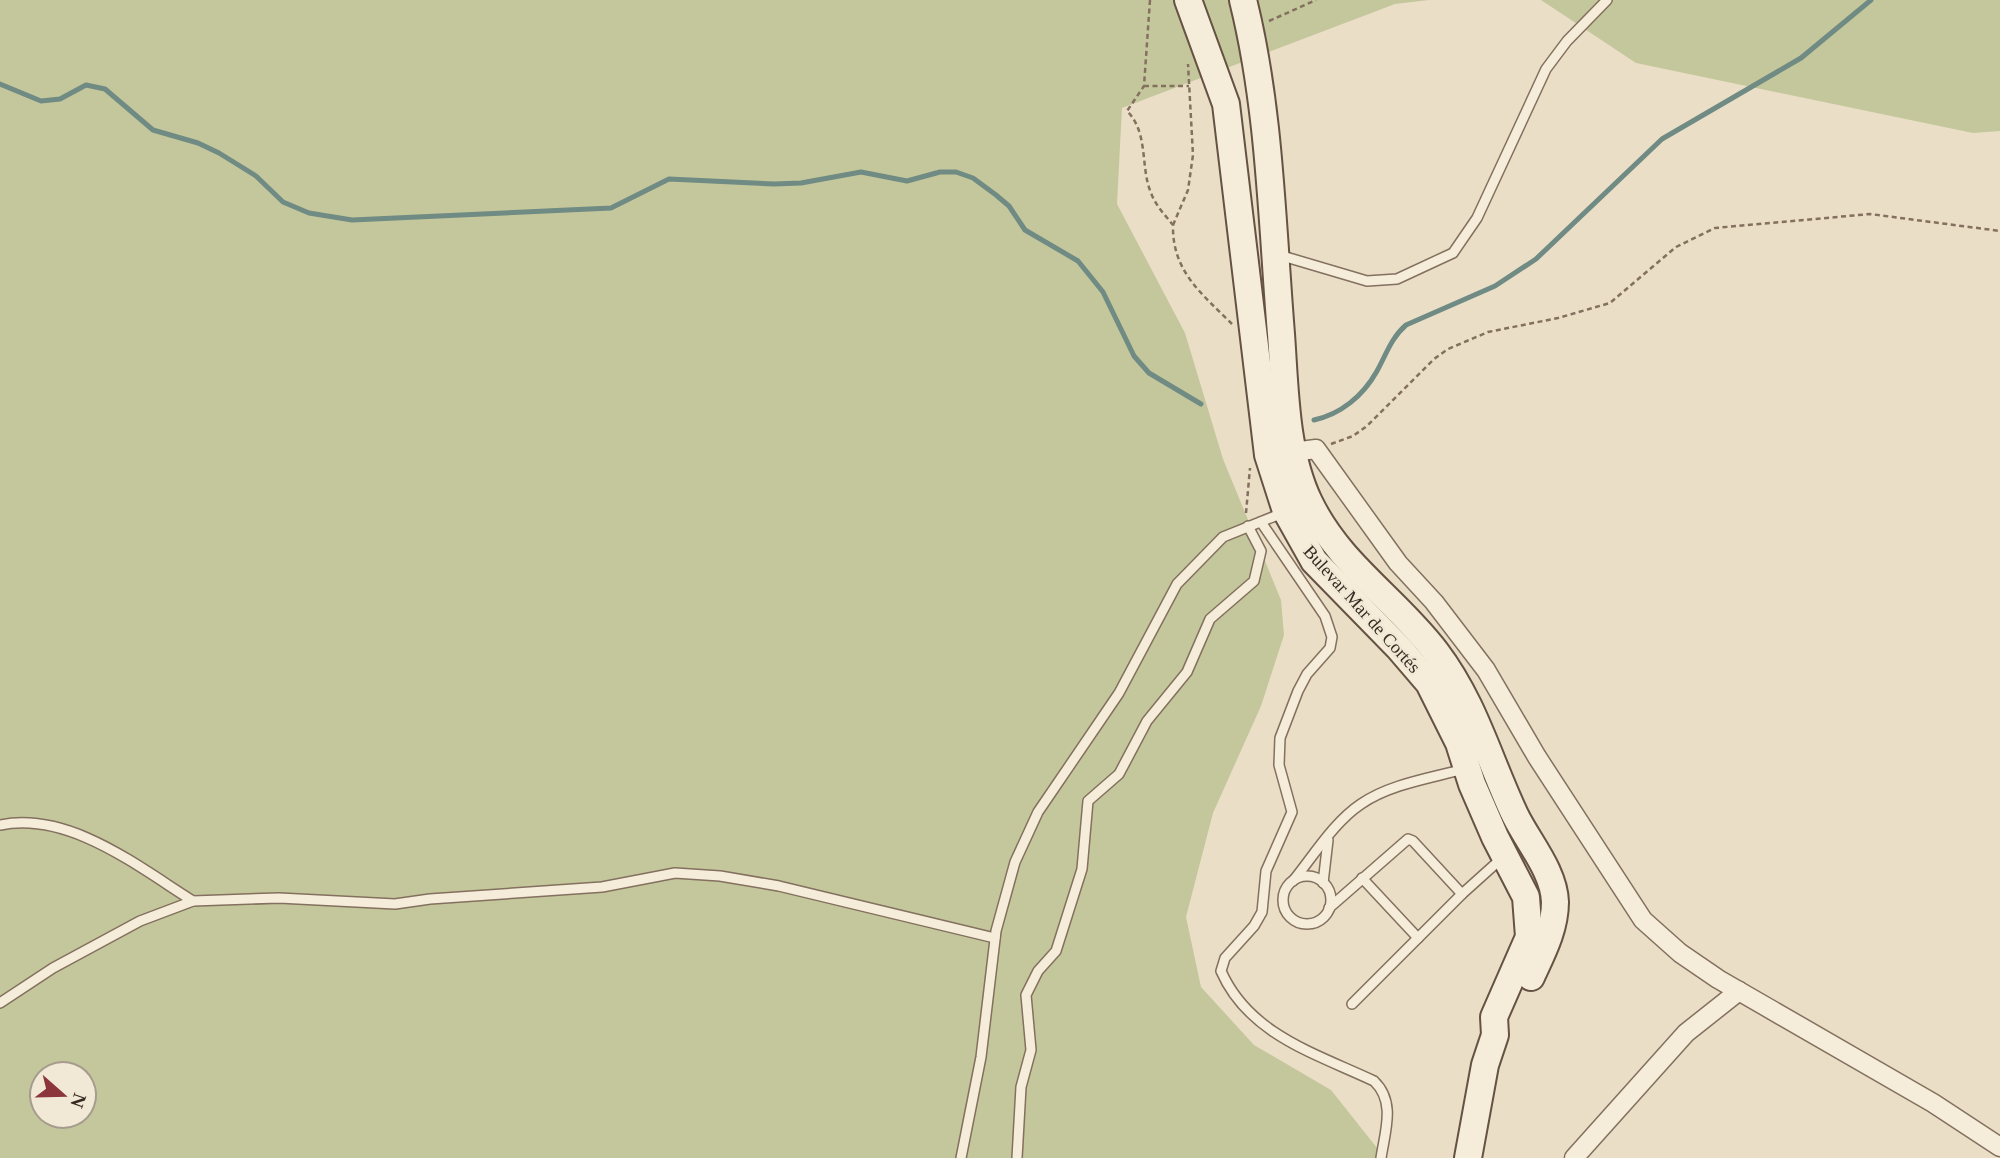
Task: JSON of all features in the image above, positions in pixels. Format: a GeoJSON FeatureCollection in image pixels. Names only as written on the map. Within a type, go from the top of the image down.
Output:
{"type":"FeatureCollection","features":[{"type":"Feature","properties":{"kind":"street","name":"Bulevar Mar de Cortés"},"geometry":{"type":"LineString","coordinates":[[1188,0],[1226,104],[1245,249],[1293,452],[1297,505],[1314,561],[1399,648],[1429,683],[1450,723],[1481,765],[1505,855],[1526,897],[1542,918],[1529,937],[1497,1006],[1495,1035],[1485,1065],[1468,1158]]}},
{"type":"Feature","properties":{"kind":"street"},"geometry":{"type":"LineString","coordinates":[[1243,0],[1250,29],[1264,131],[1293,452],[1434,602],[1486,670],[1537,757],[1643,920],[1680,953],[1739,991],[1827,1045],[1933,1103],[2000,1147]]}},
{"type":"Feature","properties":{"kind":"street"},"geometry":{"type":"LineString","coordinates":[[1245,249],[1274,254]]}},
{"type":"Feature","properties":{"kind":"street"},"geometry":{"type":"LineString","coordinates":[[1481,765],[1516,817],[1550,881],[1555,903],[1542,918]]}},
{"type":"Feature","properties":{"kind":"street"},"geometry":{"type":"LineString","coordinates":[[1574,1158],[1686,1033],[1739,991]]}},
{"type":"Feature","properties":{"kind":"lane"},"geometry":{"type":"LineString","coordinates":[[1274,254],[1367,281],[1397,279],[1453,253],[1478,218],[1546,69],[1567,41],[1607,0]]}},
{"type":"Feature","properties":{"kind":"lane"},"geometry":{"type":"LineString","coordinates":[[961,1158],[981,1057],[995,939],[1015,862],[1038,812],[1119,693],[1177,584],[1223,537],[1297,505]]}},
{"type":"Feature","properties":{"kind":"lane"},"geometry":{"type":"LineString","coordinates":[[1261,522],[1325,616],[1332,637],[1329,648],[1307,674],[1297,691],[1280,738],[1280,772],[1292,812],[1266,871],[1262,912],[1250,931],[1225,958],[1221,971],[1235,995],[1288,1044],[1374,1081],[1385,1091],[1388,1112],[1381,1158]]}},
{"type":"Feature","properties":{"kind":"lane"},"geometry":{"type":"LineString","coordinates":[[1017,1158],[1021,1087],[1031,1050],[1026,995],[1038,971],[1056,951],[1082,869],[1088,801],[1112,782],[1124,766],[1147,721],[1187,672],[1210,619],[1254,582],[1261,551],[1248,526]]}},
{"type":"Feature","properties":{"kind":"lane"},"geometry":{"type":"LineString","coordinates":[[1462,894],[1413,841],[1408,839],[1314,923],[1299,923],[1293,919],[1284,908],[1283,900],[1293,881],[1353,811],[1380,794],[1481,765]]}},
{"type":"Feature","properties":{"kind":"lane"},"geometry":{"type":"LineString","coordinates":[[0,825],[23,820],[60,828],[110,850],[193,901]]}},
{"type":"Feature","properties":{"kind":"lane"},"geometry":{"type":"LineString","coordinates":[[1323,883],[1329,837]]}},
{"type":"Feature","properties":{"kind":"lane"},"geometry":{"type":"LineString","coordinates":[[1352,1004],[1505,855]]}},
{"type":"Feature","properties":{"kind":"lane"},"geometry":{"type":"LineString","coordinates":[[0,1003],[53,968],[140,921],[193,901],[279,898],[395,904],[602,887],[675,873],[720,876],[779,886],[995,939]]}},
{"type":"Feature","properties":{"kind":"lane"},"geometry":{"type":"LineString","coordinates":[[1293,881],[1307,876],[1323,883],[1330,893],[1329,908]]}},
{"type":"Feature","properties":{"kind":"lane"},"geometry":{"type":"LineString","coordinates":[[1362,878],[1418,938]]}},
{"type":"Feature","properties":{"kind":"path"},"geometry":{"type":"LineString","coordinates":[[1150,0],[1144,86],[1127,111],[1137,121],[1150,191],[1173,225]]}},
{"type":"Feature","properties":{"kind":"path"},"geometry":{"type":"LineString","coordinates":[[1250,29],[1316,0]]}},
{"type":"Feature","properties":{"kind":"path"},"geometry":{"type":"LineString","coordinates":[[1205,42],[1191,53],[1187,68],[1193,155],[1191,179],[1184,205],[1173,225],[1174,252],[1183,272],[1237,333]]}},
{"type":"Feature","properties":{"kind":"path"},"geometry":{"type":"LineString","coordinates":[[1144,86],[1188,86]]}},
{"type":"Feature","properties":{"kind":"path"},"geometry":{"type":"LineString","coordinates":[[1293,452],[1353,436],[1448,349],[1488,332],[1558,318],[1610,303],[1676,247],[1715,228],[1870,214],[2000,232]]}},
{"type":"Feature","properties":{"kind":"green space"},"geometry":{"type":"Polygon","coordinates":[[[0,0],[1429,0],[1395,4],[1122,108],[1117,204],[1185,333],[1223,459],[1281,600],[1284,635],[1261,706],[1213,813],[1186,917],[1201,987],[1254,1045],[1331,1090],[1385,1158],[0,1158],[0,0]]]}},
{"type":"Feature","properties":{"kind":"green space"},"geometry":{"type":"Polygon","coordinates":[[[1541,0],[2000,0],[2000,131],[1973,133],[1636,63],[1541,0]]]}},
{"type":"Feature","properties":{"kind":"waterway"},"geometry":{"type":"LineString","coordinates":[[1314,420],[1333,413],[1358,396],[1406,325],[1495,286],[1536,259],[1662,139],[1801,58],[1871,0]]}},
{"type":"Feature","properties":{"kind":"waterway"},"geometry":{"type":"LineString","coordinates":[[0,84],[41,101],[60,99],[86,85],[105,89],[153,130],[198,143],[219,153],[256,176],[283,202],[309,213],[352,220],[611,208],[669,179],[774,184],[801,183],[861,172],[907,181],[940,172],[956,172],[973,178],[996,195],[1009,206],[1025,230],[1078,261],[1103,292],[1134,356],[1149,373],[1201,404]]}}]}
